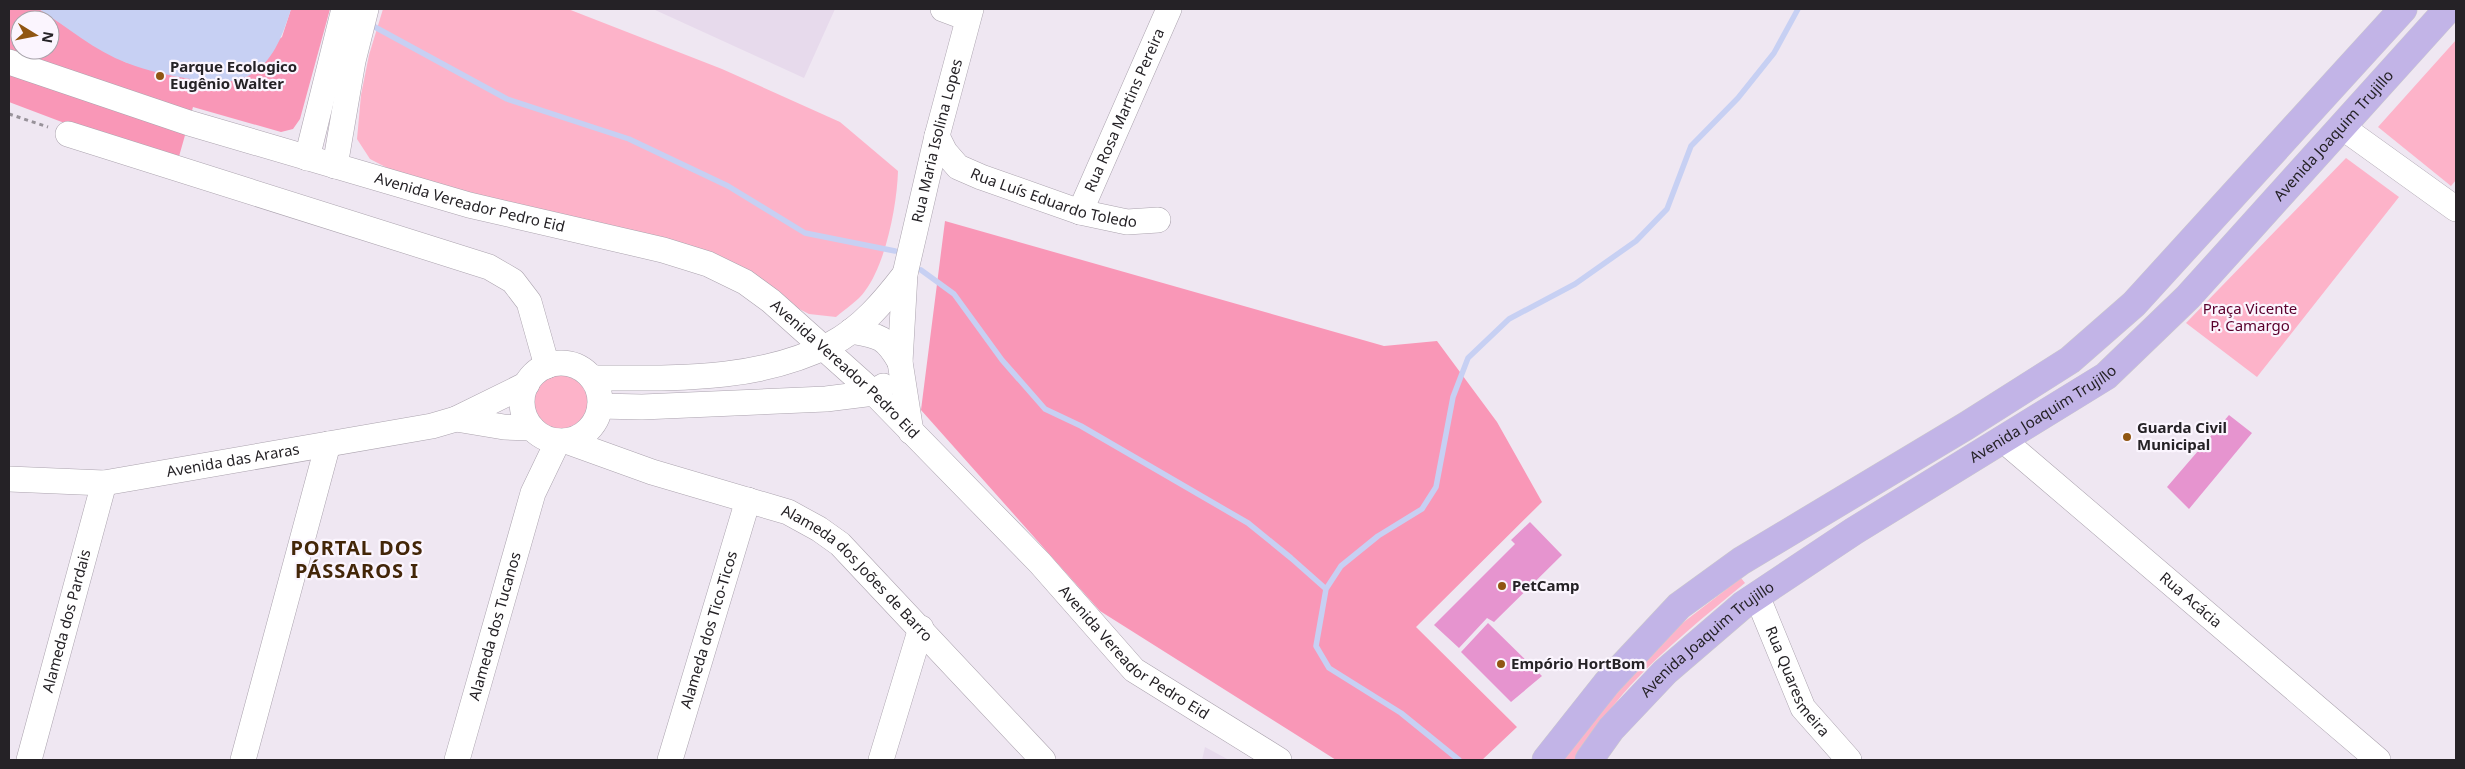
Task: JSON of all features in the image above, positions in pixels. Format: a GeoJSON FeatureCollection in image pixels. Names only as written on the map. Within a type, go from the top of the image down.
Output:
{"type":"FeatureCollection","features":[{"type":"Feature","properties":{"kind":"main road","name":"Avenida Joaquim Trujillo"},"geometry":{"type":"LineString","coordinates":[[1546,760],[1607,683],[1679,606],[1740,561],[1966,426],[2070,360],[2134,304],[2403,9]]}},
{"type":"Feature","properties":{"kind":"main road","name":"Avenida Joaquim Trujillo"},"geometry":{"type":"LineString","coordinates":[[1589,760],[1611,729],[1665,672],[1743,605],[1854,531],[2106,376],[2188,297],[2448,9]]}},
{"type":"Feature","properties":{"kind":"street"},"geometry":{"type":"LineString","coordinates":[[307,158],[344,9]]}},
{"type":"Feature","properties":{"kind":"street"},"geometry":{"type":"LineString","coordinates":[[335,166],[350,79],[366,9]]}},
{"type":"Feature","properties":{"kind":"street"},"geometry":{"type":"LineString","coordinates":[[944,9],[969,14]]}},
{"type":"Feature","properties":{"kind":"street","name":"Rua Rosa Martins Pereira"},"geometry":{"type":"LineString","coordinates":[[1080,212],[1169,9]]}},
{"type":"Feature","properties":{"kind":"street","name":"Rua Maria Isolina Lopes"},"geometry":{"type":"LineString","coordinates":[[900,362],[904,274],[969,14]]}},
{"type":"Feature","properties":{"kind":"street","name":"Avenida Vereador Pedro Eid"},"geometry":{"type":"LineString","coordinates":[[9,62],[188,123],[469,205],[663,250],[708,264],[745,282],[824,347],[874,393],[1040,563],[1134,670],[1279,760]]}},
{"type":"Feature","properties":{"kind":"street"},"geometry":{"type":"LineString","coordinates":[[2342,127],[2456,209]]}},
{"type":"Feature","properties":{"kind":"street"},"geometry":{"type":"LineString","coordinates":[[68,134],[489,267],[513,281],[529,302],[547,366]]}},
{"type":"Feature","properties":{"kind":"street","name":"Rua Luís Eduardo Toledo"},"geometry":{"type":"LineString","coordinates":[[937,136],[945,152],[958,167],[1080,212],[1128,222],[1158,220]]}},
{"type":"Feature","properties":{"kind":"street","name":"Rua Maria Isolina Lopes"},"geometry":{"type":"LineString","coordinates":[[592,378],[689,378],[767,369],[824,347],[851,331],[888,296],[904,274]]}},
{"type":"Feature","properties":{"kind":"street"},"geometry":{"type":"LineString","coordinates":[[851,331],[883,339],[890,344],[900,362],[911,432]]}},
{"type":"Feature","properties":{"kind":"street"},"geometry":{"type":"LineString","coordinates":[[596,416],[713,404],[826,399],[874,393],[886,384],[900,362]]}},
{"type":"Feature","properties":{"kind":"street"},"geometry":{"type":"LineString","coordinates":[[559,363],[572,364],[592,378],[600,396],[596,416],[575,438],[548,435],[523,406],[527,384],[532,376],[547,366],[559,363]]}},
{"type":"Feature","properties":{"kind":"street"},"geometry":{"type":"LineString","coordinates":[[711,376],[713,404]]}},
{"type":"Feature","properties":{"kind":"street","name":"Avenida das Araras"},"geometry":{"type":"LineString","coordinates":[[9,478],[104,482],[328,444],[456,419],[527,384]]}},
{"type":"Feature","properties":{"kind":"street"},"geometry":{"type":"LineString","coordinates":[[596,416],[623,462]]}},
{"type":"Feature","properties":{"kind":"street","name":"Avenida das Araras"},"geometry":{"type":"LineString","coordinates":[[456,419],[548,435]]}},
{"type":"Feature","properties":{"kind":"street","name":"Alameda dos Joões de Barro"},"geometry":{"type":"LineString","coordinates":[[548,435],[623,462],[788,512],[819,529],[840,544],[1043,760]]}},
{"type":"Feature","properties":{"kind":"street","name":"Alameda dos Tucanos"},"geometry":{"type":"LineString","coordinates":[[456,760],[548,435]]}},
{"type":"Feature","properties":{"kind":"street","name":"Rua Acácia"},"geometry":{"type":"LineString","coordinates":[[2002,439],[2378,760]]}},
{"type":"Feature","properties":{"kind":"street"},"geometry":{"type":"LineString","coordinates":[[243,760],[328,444]]}},
{"type":"Feature","properties":{"kind":"street","name":"Alameda dos Pardais"},"geometry":{"type":"LineString","coordinates":[[29,760],[104,482]]}},
{"type":"Feature","properties":{"kind":"street","name":"Alameda dos Tico-Ticos"},"geometry":{"type":"LineString","coordinates":[[670,760],[748,500]]}},
{"type":"Feature","properties":{"kind":"street","name":"Rua Quaresmeira"},"geometry":{"type":"LineString","coordinates":[[1757,596],[1803,708],[1850,760]]}},
{"type":"Feature","properties":{"kind":"street"},"geometry":{"type":"LineString","coordinates":[[881,760],[921,628]]}},
{"type":"Feature","properties":{"kind":"path"},"geometry":{"type":"LineString","coordinates":[[9,114],[68,134]]}},
{"type":"Feature","properties":{"kind":"shaded area","name":"Parque Ecologico Eugênio Walter"},"geometry":{"type":"Polygon","coordinates":[[[9,9],[41,10],[10,10],[10,60],[60,60],[60,23],[125,62],[175,76],[225,82],[282,37],[291,9],[330,9],[300,119],[293,129],[281,132],[193,107],[178,160],[112,141],[9,102],[9,9]]]}},
{"type":"Feature","properties":{"kind":"shaded area"},"geometry":{"type":"Polygon","coordinates":[[[653,9],[835,9],[804,78],[653,9]]]}},
{"type":"Feature","properties":{"kind":"shaded area"},"geometry":{"type":"Polygon","coordinates":[[[945,221],[1384,346],[1437,341],[1497,422],[1542,502],[1416,627],[1517,727],[1482,760],[1336,760],[1100,611],[921,410],[945,221]]]}},
{"type":"Feature","properties":{"kind":"shaded area"},"geometry":{"type":"Polygon","coordinates":[[[1205,747],[1229,760],[1202,760],[1205,747]]]}},
{"type":"Feature","properties":{"kind":"green space"},"geometry":{"type":"Polygon","coordinates":[[[383,9],[568,9],[722,69],[840,122],[898,171],[893,217],[879,265],[872,279],[859,298],[836,317],[809,314],[774,296],[401,175],[370,159],[357,139],[361,95],[369,55],[383,9]]]}},
{"type":"Feature","properties":{"kind":"green space"},"geometry":{"type":"Polygon","coordinates":[[[2456,40],[2456,180],[2451,186],[2378,127],[2456,40]]]}},
{"type":"Feature","properties":{"kind":"green space","name":"Praça Vicente P. Camargo"},"geometry":{"type":"Polygon","coordinates":[[[2346,158],[2399,197],[2257,377],[2186,323],[2346,158]]]}},
{"type":"Feature","properties":{"kind":"green space"},"geometry":{"type":"Polygon","coordinates":[[[560,372],[577,377],[582,381],[586,386],[591,403],[586,420],[582,425],[577,429],[560,434],[543,429],[538,425],[534,420],[529,403],[534,386],[538,381],[543,377],[560,372]]]}},
{"type":"Feature","properties":{"kind":"green space"},"geometry":{"type":"Polygon","coordinates":[[[1741,578],[1745,583],[1671,645],[1630,686],[1608,713],[1575,760],[1557,760],[1663,638],[1741,578]]]}},
{"type":"Feature","properties":{"kind":"water"},"geometry":{"type":"Polygon","coordinates":[[[39,9],[291,9],[281,37],[265,62],[250,75],[236,80],[220,82],[174,76],[150,71],[127,63],[92,45],[60,23],[60,10],[39,9]]]}},
{"type":"Feature","properties":{"kind":"building"},"geometry":{"type":"Polygon","coordinates":[[[2229,415],[2252,433],[2189,509],[2167,487],[2229,415]]]}},
{"type":"Feature","properties":{"kind":"building","name":"PetCamp"},"geometry":{"type":"Polygon","coordinates":[[[1530,522],[1562,555],[1494,622],[1487,618],[1459,648],[1434,625],[1515,544],[1511,540],[1530,522]]]}},
{"type":"Feature","properties":{"kind":"building","name":"Empório HortBom"},"geometry":{"type":"Polygon","coordinates":[[[1488,623],[1542,676],[1511,702],[1461,652],[1488,623]]]}},
{"type":"Feature","properties":{"kind":"waterway"},"geometry":{"type":"LineString","coordinates":[[1459,760],[1401,713],[1329,668],[1316,646],[1326,589],[1341,566],[1378,536],[1422,509],[1436,487],[1453,397],[1468,358],[1509,319],[1575,284],[1636,241],[1667,209],[1691,146],[1738,98],[1774,53],[1798,9]]}},
{"type":"Feature","properties":{"kind":"waterway"},"geometry":{"type":"LineString","coordinates":[[373,26],[507,99],[629,139],[728,186],[805,233],[895,251]]}},
{"type":"Feature","properties":{"kind":"waterway"},"geometry":{"type":"LineString","coordinates":[[921,270],[954,294],[1002,360],[1045,409],[1081,426],[1248,523],[1326,589]]}},
{"type":"Feature","properties":{"kind":"place","name":"Parque Ecologico Eugênio Walter"},"geometry":{"type":"Point","coordinates":[160,76]}},
{"type":"Feature","properties":{"kind":"place","name":"Guarda Civil Municipal"},"geometry":{"type":"Point","coordinates":[2127,437]}},
{"type":"Feature","properties":{"kind":"place","name":"PetCamp"},"geometry":{"type":"Point","coordinates":[1502,586]}},
{"type":"Feature","properties":{"kind":"place","name":"Empório HortBom"},"geometry":{"type":"Point","coordinates":[1501,664]}},
{"type":"Feature","properties":{"kind":"district","name":"PORTAL DOS PÁSSAROS I"},"geometry":{"type":"Point","coordinates":[357,560]}}]}
